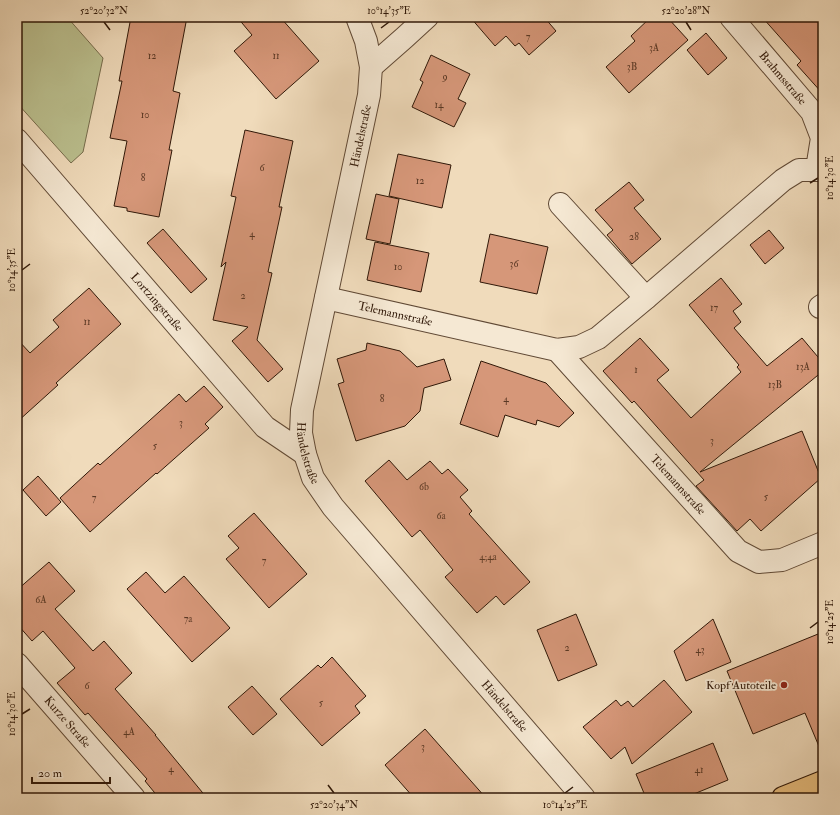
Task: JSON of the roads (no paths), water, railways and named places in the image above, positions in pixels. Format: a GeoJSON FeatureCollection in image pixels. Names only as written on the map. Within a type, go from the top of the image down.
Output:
{"type":"FeatureCollection","features":[{"type":"Feature","properties":{"kind":"main road"},"geometry":{"type":"LineString","coordinates":[[783,798],[823,782]]}},
{"type":"Feature","properties":{"kind":"street","name":"Händelstraße"},"geometry":{"type":"LineString","coordinates":[[357,17],[366,41],[371,67],[369,95],[302,410],[301,433],[306,454],[313,478],[332,507],[584,798]]}},
{"type":"Feature","properties":{"kind":"street"},"geometry":{"type":"LineString","coordinates":[[371,67],[427,17]]}},
{"type":"Feature","properties":{"kind":"street","name":"Brahmsstraße"},"geometry":{"type":"LineString","coordinates":[[730,17],[812,112],[822,138],[820,170]]}},
{"type":"Feature","properties":{"kind":"street","name":"Lortzingstraße"},"geometry":{"type":"LineString","coordinates":[[17,140],[265,427],[306,454]]}},
{"type":"Feature","properties":{"kind":"street","name":"Telemannstraße"},"geometry":{"type":"LineString","coordinates":[[326,298],[557,350],[579,347],[598,338],[783,180],[799,170],[820,170]]}},
{"type":"Feature","properties":{"kind":"street"},"geometry":{"type":"LineString","coordinates":[[560,204],[646,298]]}},
{"type":"Feature","properties":{"kind":"street","name":"Telemannstraße"},"geometry":{"type":"LineString","coordinates":[[557,350],[738,552],[759,562],[782,560],[823,543]]}},
{"type":"Feature","properties":{"kind":"street","name":"Kurze Straße"},"geometry":{"type":"LineString","coordinates":[[17,664],[134,798]]}},
{"type":"Feature","properties":{"kind":"place","name":"Kopf Autoteile"},"geometry":{"type":"Point","coordinates":[784,685]}}]}
